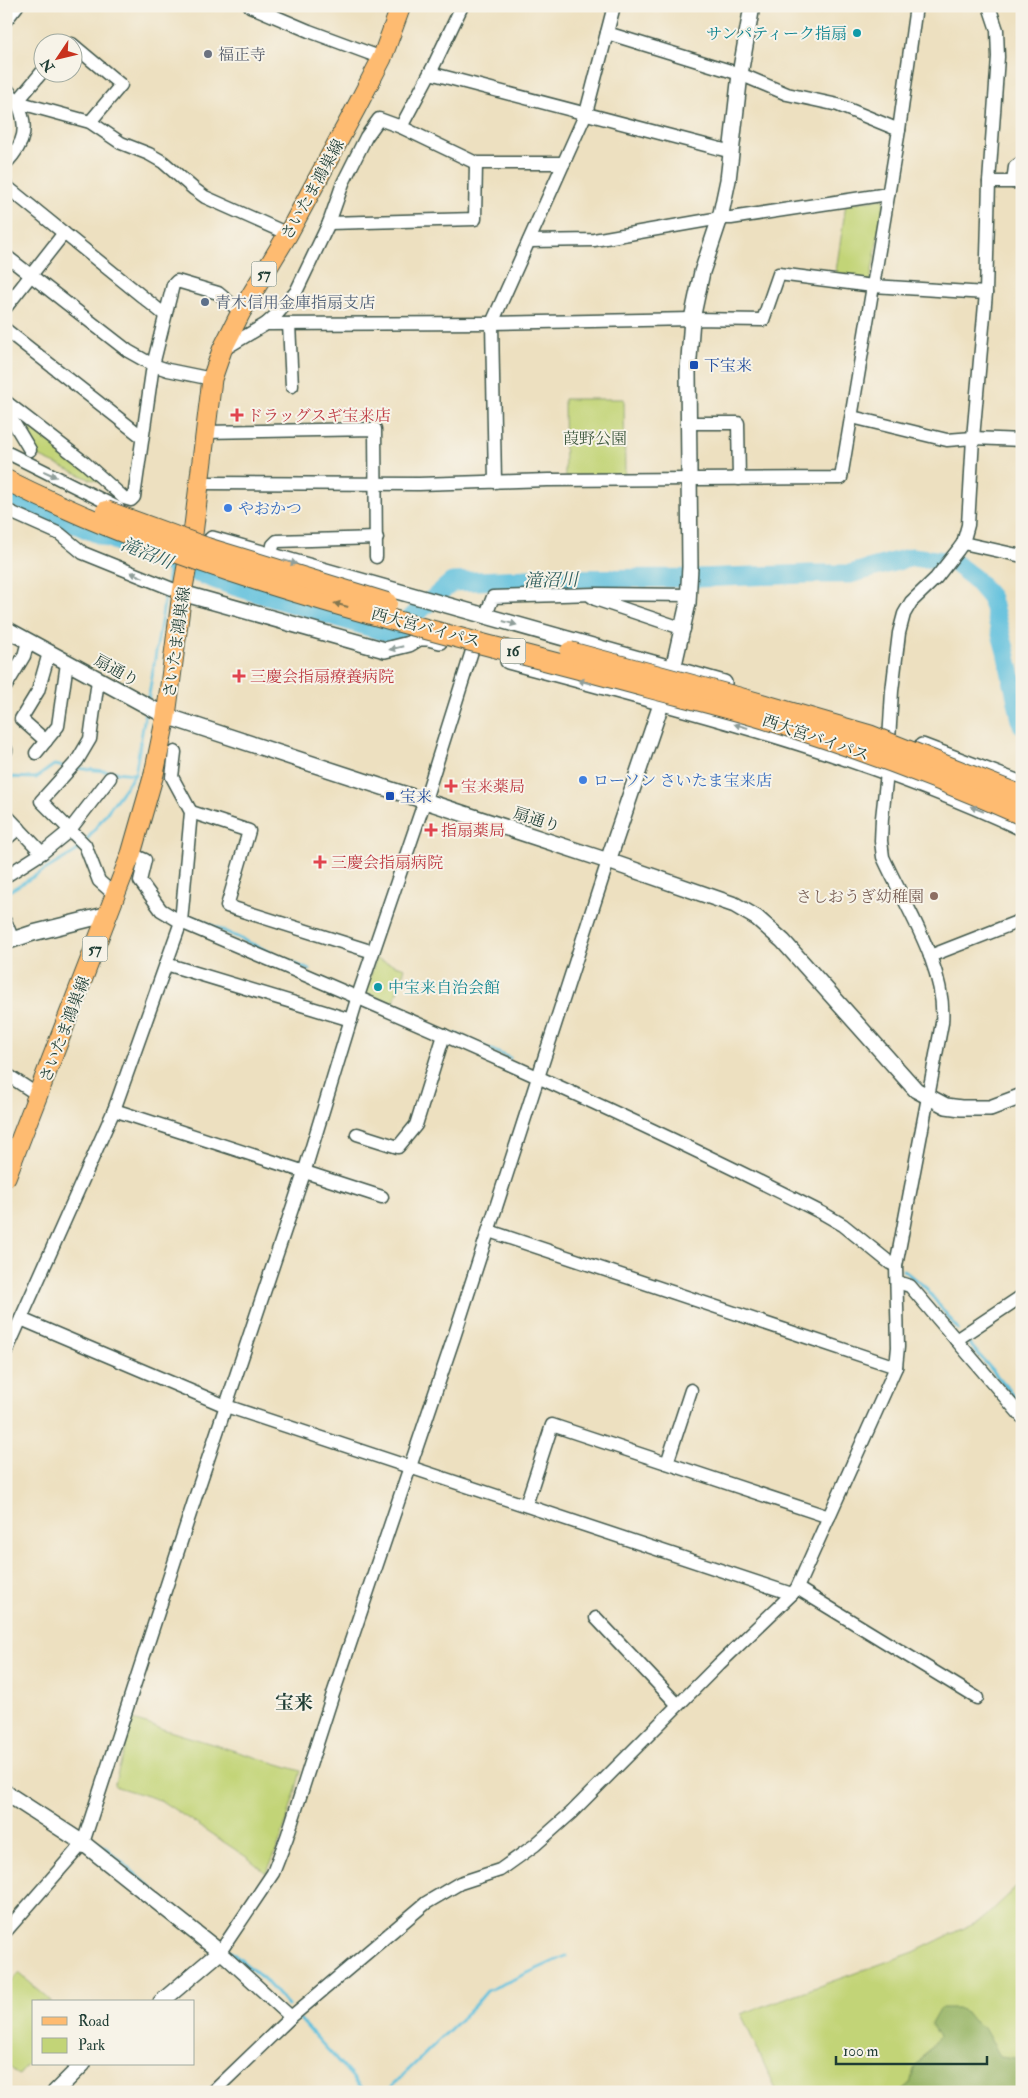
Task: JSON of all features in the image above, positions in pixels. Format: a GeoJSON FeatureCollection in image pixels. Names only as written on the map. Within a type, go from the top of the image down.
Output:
{"type":"FeatureCollection","features":[{"type":"Feature","properties":{"kind":"highway","name":"西大宮バイパス"},"geometry":{"type":"LineString","coordinates":[[6,466],[102,509],[207,548],[441,619],[737,697],[870,735],[1022,796]]}},
{"type":"Feature","properties":{"kind":"highway","name":"西大宮バイパス"},"geometry":{"type":"LineString","coordinates":[[6,480],[42,498],[136,538],[262,582],[774,721],[858,750],[994,802],[1022,815]]}},
{"type":"Feature","properties":{"kind":"main road","name":"さいたま鴻巣線"},"geometry":{"type":"LineString","coordinates":[[6,1177],[116,896],[131,854],[154,774],[166,716],[183,589],[193,534],[212,379],[222,350],[241,312],[288,234],[382,58],[401,6]]}},
{"type":"Feature","properties":{"kind":"street"},"geometry":{"type":"LineString","coordinates":[[6,20],[16,6]]}},
{"type":"Feature","properties":{"kind":"street"},"geometry":{"type":"LineString","coordinates":[[250,6],[300,28],[382,58]]}},
{"type":"Feature","properties":{"kind":"street"},"geometry":{"type":"LineString","coordinates":[[401,127],[462,6]]}},
{"type":"Feature","properties":{"kind":"street"},"geometry":{"type":"LineString","coordinates":[[495,482],[492,323],[586,113],[614,6]]}},
{"type":"Feature","properties":{"kind":"street"},"geometry":{"type":"LineString","coordinates":[[163,2000],[220,1952],[270,1877],[283,1846],[489,1231],[608,860],[674,669],[684,629],[689,592],[688,372],[692,319],[702,272],[720,218],[732,152],[740,74],[752,6]]}},
{"type":"Feature","properties":{"kind":"street"},"geometry":{"type":"LineString","coordinates":[[199,483],[841,478],[899,130],[916,6]]}},
{"type":"Feature","properties":{"kind":"street"},"geometry":{"type":"LineString","coordinates":[[213,2092],[291,2017],[426,1903],[460,1883],[500,1870],[535,1845],[571,1813],[794,1591],[896,1367],[898,1347],[896,1266],[944,1006],[938,977],[930,956],[883,857],[882,826],[899,633],[904,614],[911,602],[936,578],[961,546],[968,526],[973,438],[986,293],[988,182],[998,57],[997,30],[989,6]]}},
{"type":"Feature","properties":{"kind":"street"},"geometry":{"type":"LineString","coordinates":[[607,33],[740,74],[787,94],[838,105],[899,130]]}},
{"type":"Feature","properties":{"kind":"street"},"geometry":{"type":"LineString","coordinates":[[82,53],[121,85],[90,122]]}},
{"type":"Feature","properties":{"kind":"street"},"geometry":{"type":"LineString","coordinates":[[430,72],[732,152]]}},
{"type":"Feature","properties":{"kind":"street"},"geometry":{"type":"LineString","coordinates":[[17,102],[34,82]]}},
{"type":"Feature","properties":{"kind":"street"},"geometry":{"type":"LineString","coordinates":[[6,88],[17,102],[23,115],[24,126],[22,141],[6,163]]}},
{"type":"Feature","properties":{"kind":"street"},"geometry":{"type":"LineString","coordinates":[[17,102],[90,122],[121,143],[149,154],[163,162],[194,190],[206,197],[288,234]]}},
{"type":"Feature","properties":{"kind":"street"},"geometry":{"type":"LineString","coordinates":[[222,350],[266,324],[296,292],[329,223],[343,183],[366,138],[379,119],[401,127],[476,163],[564,163]]}},
{"type":"Feature","properties":{"kind":"street"},"geometry":{"type":"LineString","coordinates":[[988,182],[1017,181],[1015,167],[1022,162]]}},
{"type":"Feature","properties":{"kind":"street"},"geometry":{"type":"LineString","coordinates":[[329,223],[475,219],[476,163]]}},
{"type":"Feature","properties":{"kind":"street"},"geometry":{"type":"LineString","coordinates":[[6,186],[165,315]]}},
{"type":"Feature","properties":{"kind":"street"},"geometry":{"type":"LineString","coordinates":[[529,241],[594,240],[720,218],[732,218],[888,194]]}},
{"type":"Feature","properties":{"kind":"street"},"geometry":{"type":"LineString","coordinates":[[6,307],[64,233]]}},
{"type":"Feature","properties":{"kind":"street"},"geometry":{"type":"LineString","coordinates":[[6,256],[128,351],[153,365],[212,379]]}},
{"type":"Feature","properties":{"kind":"street"},"geometry":{"type":"LineString","coordinates":[[266,324],[492,323],[692,319],[763,320],[779,274],[873,286],[986,293]]}},
{"type":"Feature","properties":{"kind":"street"},"geometry":{"type":"LineString","coordinates":[[6,402],[85,463],[124,498],[131,500],[134,497],[141,436],[153,365],[173,285],[177,281],[218,293],[241,312]]}},
{"type":"Feature","properties":{"kind":"street"},"geometry":{"type":"LineString","coordinates":[[289,324],[292,386]]}},
{"type":"Feature","properties":{"kind":"street"},"geometry":{"type":"LineString","coordinates":[[6,330],[141,436]]}},
{"type":"Feature","properties":{"kind":"street"},"geometry":{"type":"LineString","coordinates":[[6,410],[30,450]]}},
{"type":"Feature","properties":{"kind":"street"},"geometry":{"type":"LineString","coordinates":[[852,417],[947,440],[973,438],[1022,440]]}},
{"type":"Feature","properties":{"kind":"street"},"geometry":{"type":"LineString","coordinates":[[689,423],[738,423],[739,479]]}},
{"type":"Feature","properties":{"kind":"street"},"geometry":{"type":"LineString","coordinates":[[205,432],[375,429],[376,557]]}},
{"type":"Feature","properties":{"kind":"street"},"geometry":{"type":"LineString","coordinates":[[6,452],[99,497],[110,506],[193,534],[808,707],[889,733],[1022,784]]}},
{"type":"Feature","properties":{"kind":"street"},"geometry":{"type":"LineString","coordinates":[[6,510],[60,534],[83,553],[183,589],[385,650],[409,644],[419,638],[428,638],[662,703],[817,748],[887,773],[1022,828]]}},
{"type":"Feature","properties":{"kind":"street"},"geometry":{"type":"LineString","coordinates":[[271,557],[273,545],[276,541],[377,538]]}},
{"type":"Feature","properties":{"kind":"street"},"geometry":{"type":"LineString","coordinates":[[961,546],[1022,556]]}},
{"type":"Feature","properties":{"kind":"street"},"geometry":{"type":"LineString","coordinates":[[485,616],[493,597],[689,592]]}},
{"type":"Feature","properties":{"kind":"street"},"geometry":{"type":"LineString","coordinates":[[590,594],[595,599],[684,629]]}},
{"type":"Feature","properties":{"kind":"street","name":"扇通り"},"geometry":{"type":"LineString","coordinates":[[6,629],[166,716],[608,860],[736,905],[757,918],[783,941],[896,1069],[910,1084],[928,1097],[946,1106],[975,1109],[990,1108],[1021,1098]]}},
{"type":"Feature","properties":{"kind":"street"},"geometry":{"type":"LineString","coordinates":[[6,686],[24,656],[28,642]]}},
{"type":"Feature","properties":{"kind":"street"},"geometry":{"type":"LineString","coordinates":[[6,1931],[83,1843],[304,1173],[350,1020],[425,800],[472,651]]}},
{"type":"Feature","properties":{"kind":"street"},"geometry":{"type":"LineString","coordinates":[[46,741],[21,719],[38,691],[49,653]]}},
{"type":"Feature","properties":{"kind":"street"},"geometry":{"type":"LineString","coordinates":[[36,753],[58,726],[68,663]]}},
{"type":"Feature","properties":{"kind":"street"},"geometry":{"type":"LineString","coordinates":[[98,680],[90,740],[77,761],[41,801],[85,846],[99,881],[116,896]]}},
{"type":"Feature","properties":{"kind":"street"},"geometry":{"type":"LineString","coordinates":[[6,1352],[114,1110],[181,922],[191,812],[172,777],[175,752]]}},
{"type":"Feature","properties":{"kind":"street"},"geometry":{"type":"LineString","coordinates":[[6,876],[69,831],[110,778]]}},
{"type":"Feature","properties":{"kind":"street"},"geometry":{"type":"LineString","coordinates":[[191,812],[249,831],[226,906],[373,952]]}},
{"type":"Feature","properties":{"kind":"street"},"geometry":{"type":"LineString","coordinates":[[6,815],[42,852]]}},
{"type":"Feature","properties":{"kind":"street"},"geometry":{"type":"LineString","coordinates":[[6,839],[19,828]]}},
{"type":"Feature","properties":{"kind":"street"},"geometry":{"type":"LineString","coordinates":[[131,854],[145,860],[140,881],[156,903],[162,910],[181,922],[358,996],[538,1076],[843,1224],[896,1266]]}},
{"type":"Feature","properties":{"kind":"street"},"geometry":{"type":"LineString","coordinates":[[6,923],[10,941],[109,914]]}},
{"type":"Feature","properties":{"kind":"street"},"geometry":{"type":"LineString","coordinates":[[930,956],[1022,920]]}},
{"type":"Feature","properties":{"kind":"street"},"geometry":{"type":"LineString","coordinates":[[166,964],[350,1020]]}},
{"type":"Feature","properties":{"kind":"street"},"geometry":{"type":"LineString","coordinates":[[357,1134],[398,1147],[416,1125],[444,1034]]}},
{"type":"Feature","properties":{"kind":"street"},"geometry":{"type":"LineString","coordinates":[[6,1074],[38,1095]]}},
{"type":"Feature","properties":{"kind":"street"},"geometry":{"type":"LineString","coordinates":[[114,1110],[382,1198]]}},
{"type":"Feature","properties":{"kind":"street"},"geometry":{"type":"LineString","coordinates":[[489,1231],[896,1367]]}},
{"type":"Feature","properties":{"kind":"street"},"geometry":{"type":"LineString","coordinates":[[897,1282],[910,1286],[1022,1417]]}},
{"type":"Feature","properties":{"kind":"street"},"geometry":{"type":"LineString","coordinates":[[956,1340],[1019,1298],[1022,1301]]}},
{"type":"Feature","properties":{"kind":"street"},"geometry":{"type":"LineString","coordinates":[[21,1319],[226,1406],[794,1591],[977,1698]]}},
{"type":"Feature","properties":{"kind":"street"},"geometry":{"type":"LineString","coordinates":[[667,1463],[691,1390]]}},
{"type":"Feature","properties":{"kind":"street"},"geometry":{"type":"LineString","coordinates":[[526,1505],[552,1425],[829,1517]]}},
{"type":"Feature","properties":{"kind":"street"},"geometry":{"type":"LineString","coordinates":[[596,1618],[678,1705]]}},
{"type":"Feature","properties":{"kind":"street"},"geometry":{"type":"LineString","coordinates":[[6,1793],[83,1843],[220,1952],[291,2017]]}},
{"type":"Feature","properties":{"kind":"street"},"geometry":{"type":"LineString","coordinates":[[56,2092],[81,2066]]}},
{"type":"Feature","properties":{"kind":"green space"},"geometry":{"type":"Polygon","coordinates":[[[885,198],[870,282],[835,278],[846,204],[885,198]]]}},
{"type":"Feature","properties":{"kind":"green space","name":"葭野公園"},"geometry":{"type":"Polygon","coordinates":[[[564,399],[624,399],[625,476],[565,477],[564,399]]]}},
{"type":"Feature","properties":{"kind":"green space"},"geometry":{"type":"Polygon","coordinates":[[[23,421],[102,482],[89,479],[38,456],[20,424],[23,421]]]}},
{"type":"Feature","properties":{"kind":"green space"},"geometry":{"type":"Polygon","coordinates":[[[376,959],[405,968],[393,1004],[365,992],[376,959]]]}},
{"type":"Feature","properties":{"kind":"green space"},"geometry":{"type":"Polygon","coordinates":[[[133,1720],[301,1771],[282,1836],[266,1873],[248,1858],[160,1800],[114,1786],[133,1720]]]}},
{"type":"Feature","properties":{"kind":"green space"},"geometry":{"type":"Polygon","coordinates":[[[1022,1882],[1022,2092],[777,2092],[741,2014],[914,1952],[984,1918],[1022,1882]]]}},
{"type":"Feature","properties":{"kind":"green space"},"geometry":{"type":"Polygon","coordinates":[[[19,1973],[50,2000],[32,2000],[32,2059],[19,2075],[6,2064],[6,1987],[19,1973]]]}},
{"type":"Feature","properties":{"kind":"green space"},"geometry":{"type":"Polygon","coordinates":[[[940,2008],[957,2008],[966,2012],[973,2021],[984,2028],[1000,2056],[1022,2059],[1022,2092],[900,2092],[910,2084],[914,2069],[939,2037],[931,2024],[940,2008]]]}},
{"type":"Feature","properties":{"kind":"waterway","name":"滝沼川"},"geometry":{"type":"LineString","coordinates":[[6,494],[91,531],[233,586],[385,632],[396,631],[452,582],[850,574],[912,557],[953,562],[974,578],[991,598],[1006,652],[1022,725]]}},
{"type":"Feature","properties":{"kind":"waterway"},"geometry":{"type":"LineString","coordinates":[[167,585],[170,563]]}},
{"type":"Feature","properties":{"kind":"waterway"},"geometry":{"type":"LineString","coordinates":[[148,701],[166,591]]}},
{"type":"Feature","properties":{"kind":"waterway"},"geometry":{"type":"LineString","coordinates":[[75,768],[135,774],[146,709]]}},
{"type":"Feature","properties":{"kind":"waterway"},"geometry":{"type":"LineString","coordinates":[[6,777],[36,778],[54,765],[66,767]]}},
{"type":"Feature","properties":{"kind":"waterway"},"geometry":{"type":"LineString","coordinates":[[86,841],[135,774]]}},
{"type":"Feature","properties":{"kind":"waterway"},"geometry":{"type":"LineString","coordinates":[[6,893],[82,846]]}},
{"type":"Feature","properties":{"kind":"waterway"},"geometry":{"type":"LineString","coordinates":[[196,918],[309,970]]}},
{"type":"Feature","properties":{"kind":"waterway"},"geometry":{"type":"LineString","coordinates":[[456,1034],[510,1058]]}},
{"type":"Feature","properties":{"kind":"waterway"},"geometry":{"type":"LineString","coordinates":[[592,1095],[641,1118]]}},
{"type":"Feature","properties":{"kind":"waterway"},"geometry":{"type":"LineString","coordinates":[[903,1270],[924,1286],[958,1329]]}},
{"type":"Feature","properties":{"kind":"waterway"},"geometry":{"type":"LineString","coordinates":[[968,1342],[1022,1405]]}},
{"type":"Feature","properties":{"kind":"waterway"},"geometry":{"type":"LineString","coordinates":[[58,1818],[82,1833]]}},
{"type":"Feature","properties":{"kind":"waterway"},"geometry":{"type":"LineString","coordinates":[[89,1838],[105,1847],[156,1892]]}},
{"type":"Feature","properties":{"kind":"waterway"},"geometry":{"type":"LineString","coordinates":[[227,1949],[264,1979],[288,2006]]}},
{"type":"Feature","properties":{"kind":"waterway"},"geometry":{"type":"LineString","coordinates":[[386,2092],[487,1991],[566,1956]]}},
{"type":"Feature","properties":{"kind":"waterway"},"geometry":{"type":"LineString","coordinates":[[297,2016],[366,2092]]}},
{"type":"Feature","properties":{"kind":"place","name":"サンパティーク指扇"},"geometry":{"type":"Point","coordinates":[857,33]}},
{"type":"Feature","properties":{"kind":"place","name":"福正寺"},"geometry":{"type":"Point","coordinates":[208,54]}},
{"type":"Feature","properties":{"kind":"place","name":"青木信用金庫指扇支店"},"geometry":{"type":"Point","coordinates":[205,302]}},
{"type":"Feature","properties":{"kind":"place","name":"下宝来"},"geometry":{"type":"Point","coordinates":[694,365]}},
{"type":"Feature","properties":{"kind":"place","name":"ドラッグスギ宝来店"},"geometry":{"type":"Point","coordinates":[237,415]}},
{"type":"Feature","properties":{"kind":"place","name":"やおかつ"},"geometry":{"type":"Point","coordinates":[228,508]}},
{"type":"Feature","properties":{"kind":"place","name":"三慶会指扇療養病院"},"geometry":{"type":"Point","coordinates":[239,676]}},
{"type":"Feature","properties":{"kind":"place","name":"ローソン さいたま宝来店"},"geometry":{"type":"Point","coordinates":[583,780]}},
{"type":"Feature","properties":{"kind":"place","name":"宝来薬局"},"geometry":{"type":"Point","coordinates":[451,786]}},
{"type":"Feature","properties":{"kind":"place","name":"宝来"},"geometry":{"type":"Point","coordinates":[390,796]}},
{"type":"Feature","properties":{"kind":"place","name":"指扇薬局"},"geometry":{"type":"Point","coordinates":[431,830]}},
{"type":"Feature","properties":{"kind":"place","name":"三慶会指扇病院"},"geometry":{"type":"Point","coordinates":[320,862]}},
{"type":"Feature","properties":{"kind":"place","name":"さしおうぎ幼稚園"},"geometry":{"type":"Point","coordinates":[934,896]}},
{"type":"Feature","properties":{"kind":"place","name":"中宝来自治会館"},"geometry":{"type":"Point","coordinates":[378,987]}},
{"type":"Feature","properties":{"kind":"district","name":"宝来"},"geometry":{"type":"Point","coordinates":[294,1702]}}]}
